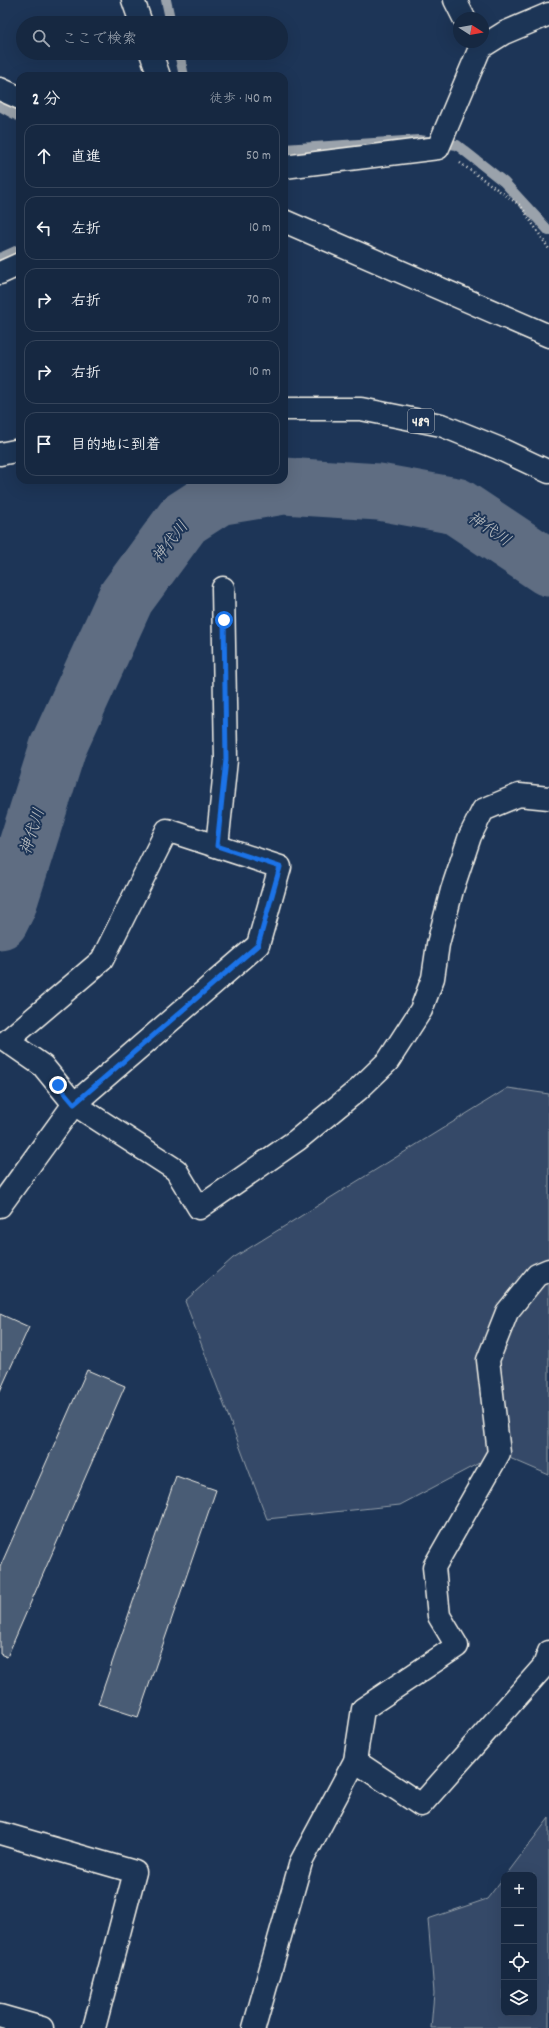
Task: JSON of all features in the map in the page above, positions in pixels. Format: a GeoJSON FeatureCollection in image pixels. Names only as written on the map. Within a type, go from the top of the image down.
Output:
{"type":"FeatureCollection","features":[{"type":"Feature","properties":{"kind":"main road"},"geometry":{"type":"LineString","coordinates":[[133,0],[139,16]]}},
{"type":"Feature","properties":{"kind":"main road"},"geometry":{"type":"LineString","coordinates":[[455,0],[461,12]]}},
{"type":"Feature","properties":{"kind":"main road"},"geometry":{"type":"LineString","coordinates":[[489,40],[549,14]]}},
{"type":"Feature","properties":{"kind":"main road"},"geometry":{"type":"LineString","coordinates":[[288,167],[438,148],[477,48]]}},
{"type":"Feature","properties":{"kind":"main road"},"geometry":{"type":"LineString","coordinates":[[153,60],[158,72]]}},
{"type":"Feature","properties":{"kind":"main road"},"geometry":{"type":"LineString","coordinates":[[0,89],[16,96]]}},
{"type":"Feature","properties":{"kind":"main road"},"geometry":{"type":"LineString","coordinates":[[288,223],[549,336]]}},
{"type":"Feature","properties":{"kind":"main road"},"geometry":{"type":"LineString","coordinates":[[0,273],[16,266]]}},
{"type":"Feature","properties":{"kind":"main road","name":"489"},"geometry":{"type":"LineString","coordinates":[[288,409],[361,409],[441,425],[498,448],[549,472]]}},
{"type":"Feature","properties":{"kind":"main road"},"geometry":{"type":"LineString","coordinates":[[0,454],[16,451]]}},
{"type":"Feature","properties":{"kind":"main road"},"geometry":{"type":"LineString","coordinates":[[217,846],[226,760],[223,588]]}},
{"type":"Feature","properties":{"kind":"main road"},"geometry":{"type":"LineString","coordinates":[[0,1206],[74,1104],[258,945],[280,867],[167,830],[102,960],[7,1041],[43,1066],[74,1104],[176,1170],[200,1208],[297,1140],[359,1089],[388,1061],[421,1010],[433,978],[438,944],[452,890],[470,836],[483,810],[519,795],[549,798]]}},
{"type":"Feature","properties":{"kind":"main road"},"geometry":{"type":"LineString","coordinates":[[254,2028],[301,1862],[355,1761],[363,1709],[457,1646],[439,1616],[434,1567],[498,1453],[488,1360],[507,1312],[537,1275],[549,1270]]}},
{"type":"Feature","properties":{"kind":"main road"},"geometry":{"type":"LineString","coordinates":[[355,1761],[421,1805],[544,1666],[549,1652]]}},
{"type":"Feature","properties":{"kind":"main road"},"geometry":{"type":"LineString","coordinates":[[0,1832],[135,1872],[94,2028]]}},
{"type":"Feature","properties":{"kind":"main road"},"geometry":{"type":"LineString","coordinates":[[0,2016],[42,2028]]}},
{"type":"Feature","properties":{"kind":"path"},"geometry":{"type":"LineString","coordinates":[[438,148],[521,206],[549,249]]}},
{"type":"Feature","properties":{"kind":"shaded area"},"geometry":{"type":"Polygon","coordinates":[[[508,1088],[549,1094],[549,1475],[498,1453],[400,1505],[267,1519],[185,1301],[233,1258],[508,1088]]]}},
{"type":"Feature","properties":{"kind":"shaded area"},"geometry":{"type":"Polygon","coordinates":[[[549,1818],[549,2028],[431,2028],[434,1993],[428,1919],[487,1899],[501,1881],[501,2016],[537,2016],[537,1872],[508,1872],[549,1818]]]}},
{"type":"Feature","properties":{"kind":"building"},"geometry":{"type":"Polygon","coordinates":[[[0,1314],[29,1327],[0,1391],[0,1314]]]}},
{"type":"Feature","properties":{"kind":"building"},"geometry":{"type":"Polygon","coordinates":[[[87,1370],[125,1386],[7,1657],[0,1654],[0,1567],[87,1370]]]}},
{"type":"Feature","properties":{"kind":"building"},"geometry":{"type":"Polygon","coordinates":[[[176,1476],[216,1490],[138,1717],[98,1704],[176,1476]]]}},
{"type":"Feature","properties":{"kind":"waterway"},"geometry":{"type":"LineString","coordinates":[[166,0],[169,16]]}},
{"type":"Feature","properties":{"kind":"waterway"},"geometry":{"type":"LineString","coordinates":[[181,60],[183,72]]}},
{"type":"Feature","properties":{"kind":"waterway"},"geometry":{"type":"LineString","coordinates":[[0,106],[16,115]]}},
{"type":"Feature","properties":{"kind":"waterway"},"geometry":{"type":"LineString","coordinates":[[288,149],[419,140],[457,145],[504,182],[549,231]]}},
{"type":"Feature","properties":{"kind":"waterway"},"geometry":{"type":"LineString","coordinates":[[0,258],[16,251]]}},
{"type":"Feature","properties":{"kind":"waterway","name":"神代川"},"geometry":{"type":"LineString","coordinates":[[0,921],[8,905],[58,747],[126,598],[184,519],[218,497],[284,486],[379,492],[456,506],[549,568]]}},
{"type":"Feature","properties":{"kind":"route"},"geometry":{"type":"LineString","coordinates":[[58,1085],[74,1104],[258,945],[280,867],[217,846],[226,760],[224,620]]}}]}
